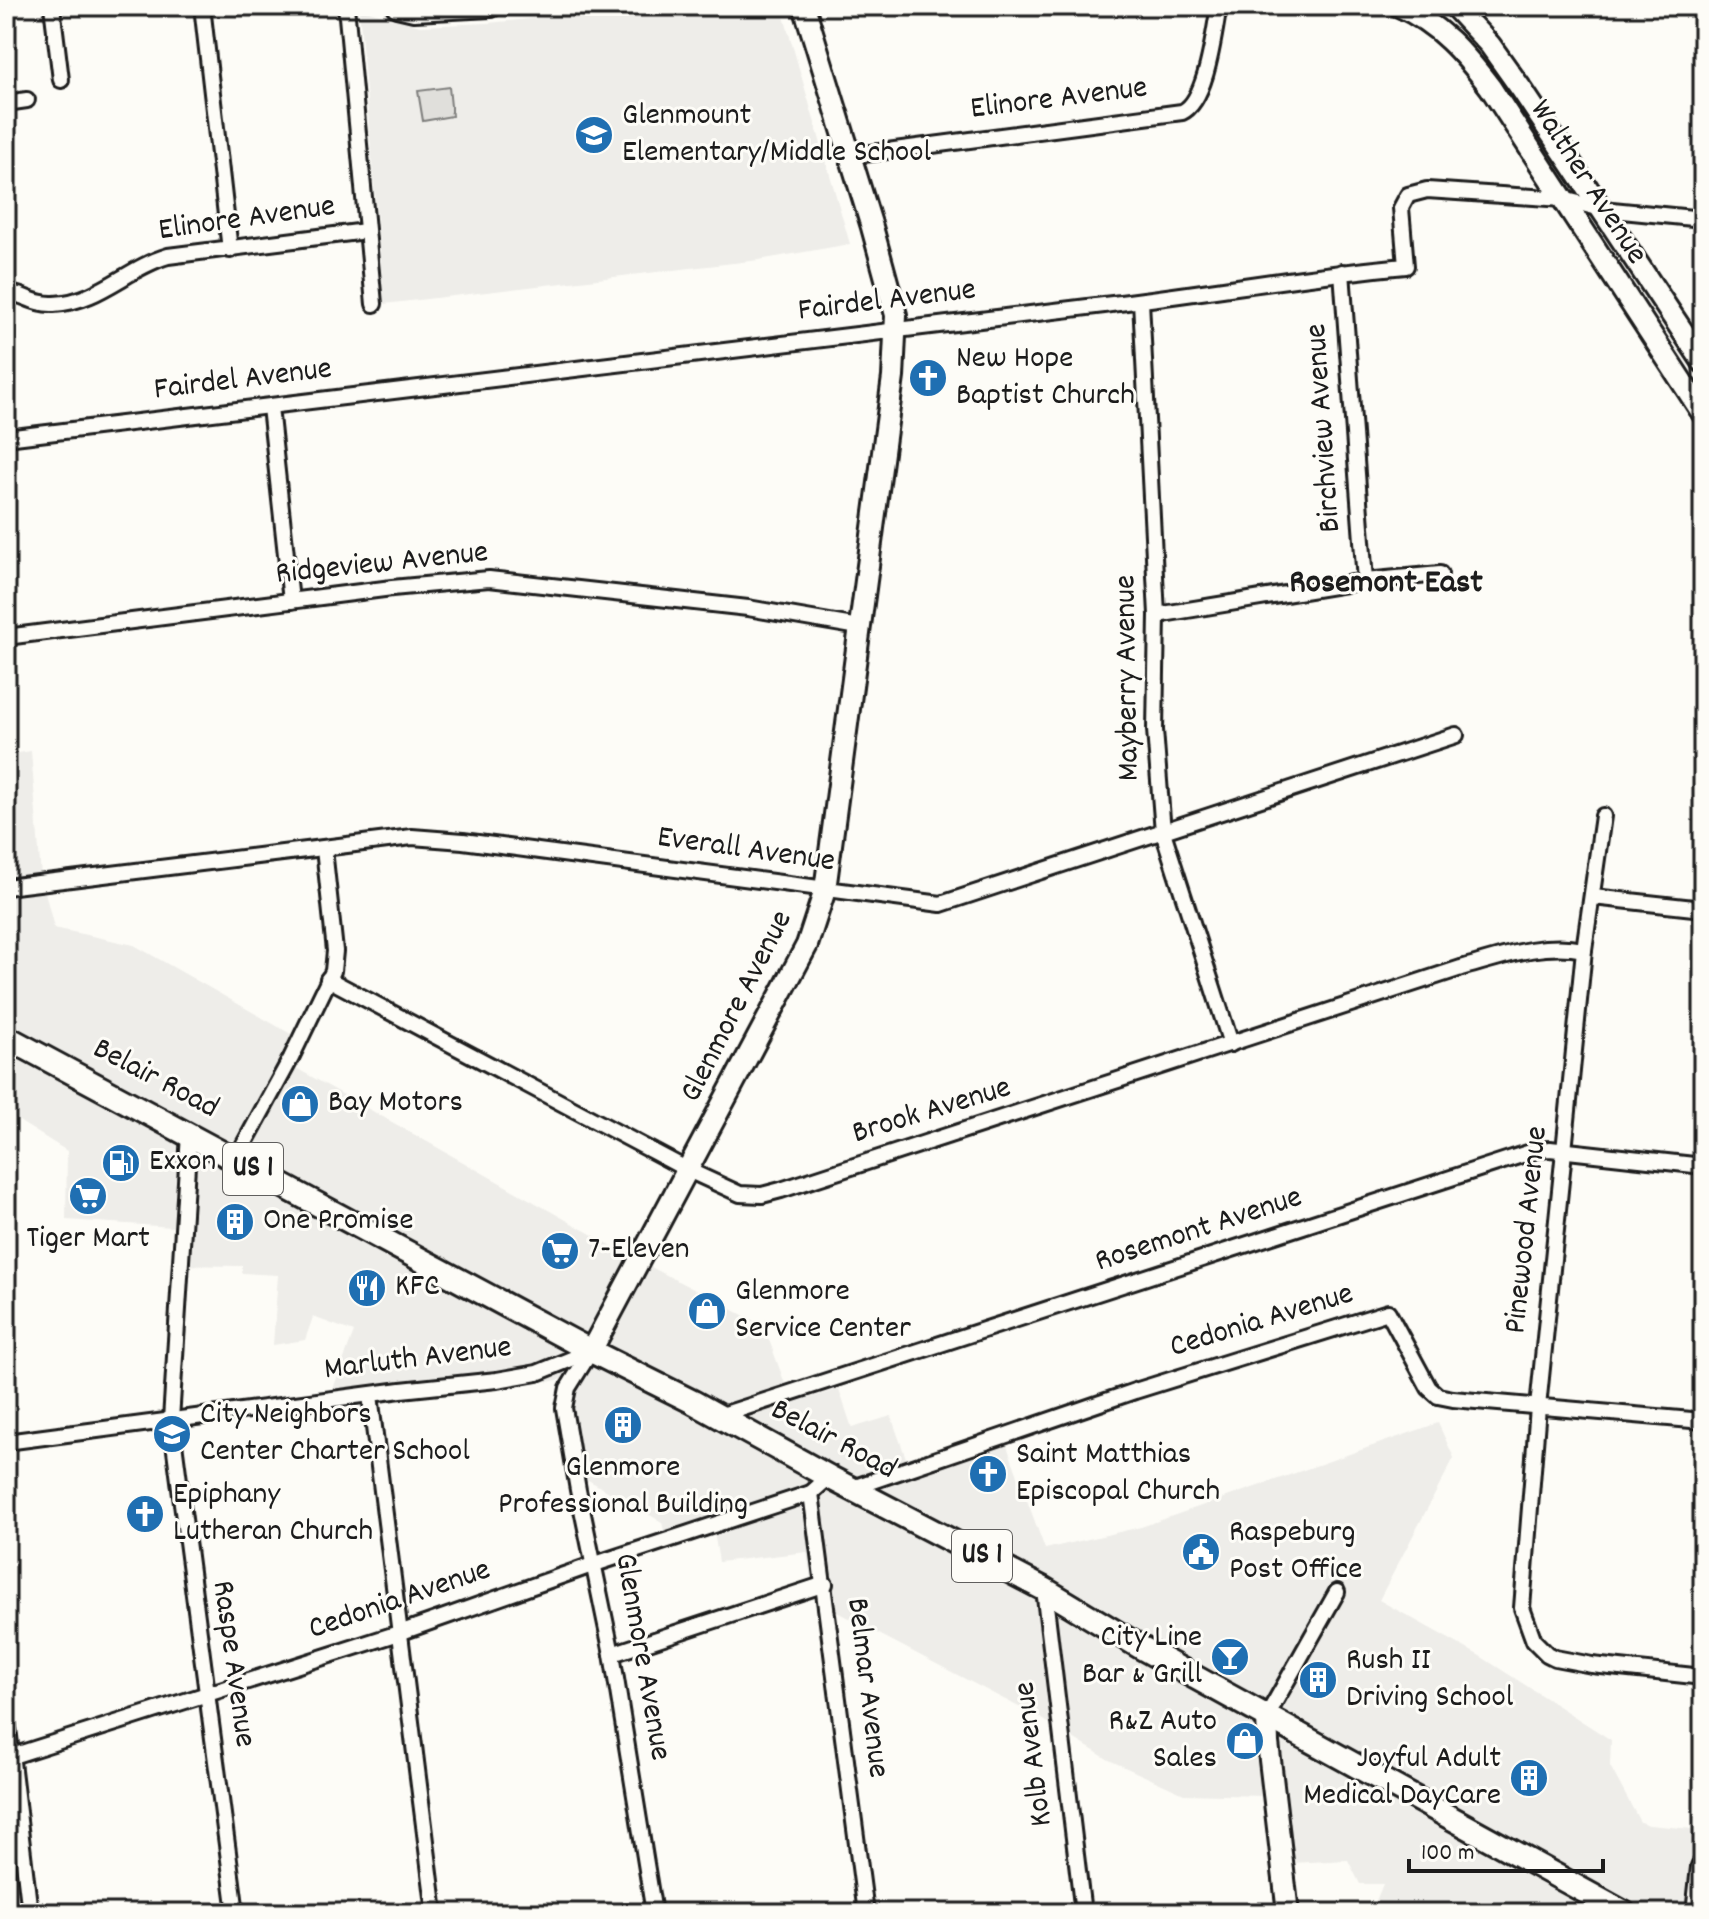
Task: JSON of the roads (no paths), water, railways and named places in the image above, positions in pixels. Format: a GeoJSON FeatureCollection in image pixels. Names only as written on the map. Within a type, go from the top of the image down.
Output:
{"type":"FeatureCollection","features":[{"type":"Feature","properties":{"kind":"main road","name":"Belair Road"},"geometry":{"type":"LineString","coordinates":[[6,1037],[591,1351],[1044,1589],[1142,1648],[1624,1913]]}},
{"type":"Feature","properties":{"kind":"main road"},"geometry":{"type":"LineString","coordinates":[[1698,1913],[1703,1867]]}},
{"type":"Feature","properties":{"kind":"street"},"geometry":{"type":"LineString","coordinates":[[202,6],[230,250]]}},
{"type":"Feature","properties":{"kind":"street"},"geometry":{"type":"LineString","coordinates":[[346,6],[374,304]]}},
{"type":"Feature","properties":{"kind":"street"},"geometry":{"type":"LineString","coordinates":[[397,6],[414,10],[491,6]]}},
{"type":"Feature","properties":{"kind":"street","name":"Glenmore Avenue"},"geometry":{"type":"LineString","coordinates":[[654,1913],[612,1654],[564,1408],[568,1388],[591,1351],[807,945],[825,890],[857,664],[897,328],[883,264],[804,6]]}},
{"type":"Feature","properties":{"kind":"street","name":"Elinore Avenue"},"geometry":{"type":"LineString","coordinates":[[849,156],[1182,112],[1190,108],[1203,80],[1219,6]]}},
{"type":"Feature","properties":{"kind":"street","name":"Walther Avenue"},"geometry":{"type":"LineString","coordinates":[[1399,6],[1438,28],[1490,87],[1703,414]]}},
{"type":"Feature","properties":{"kind":"street","name":"Walther Avenue"},"geometry":{"type":"LineString","coordinates":[[1454,6],[1490,45],[1703,362]]}},
{"type":"Feature","properties":{"kind":"street"},"geometry":{"type":"LineString","coordinates":[[49,7],[61,80]]}},
{"type":"Feature","properties":{"kind":"street"},"geometry":{"type":"LineString","coordinates":[[6,103],[27,100]]}},
{"type":"Feature","properties":{"kind":"street","name":"Fairdel Avenue"},"geometry":{"type":"LineString","coordinates":[[6,438],[897,328],[1141,301],[1342,272],[1406,266],[1401,208],[1408,195],[1427,190],[1563,199],[1602,209],[1703,219]]}},
{"type":"Feature","properties":{"kind":"street","name":"Elinore Avenue"},"geometry":{"type":"LineString","coordinates":[[6,293],[14,292],[35,303],[56,304],[98,294],[142,265],[168,256],[366,231]]}},
{"type":"Feature","properties":{"kind":"street","name":"Birchview Avenue"},"geometry":{"type":"LineString","coordinates":[[1342,272],[1365,581]]}},
{"type":"Feature","properties":{"kind":"street","name":"Mayberry Avenue"},"geometry":{"type":"LineString","coordinates":[[1141,301],[1157,615],[1155,730],[1163,832],[1231,1044]]}},
{"type":"Feature","properties":{"kind":"street"},"geometry":{"type":"LineString","coordinates":[[270,407],[291,601]]}},
{"type":"Feature","properties":{"kind":"street"},"geometry":{"type":"LineString","coordinates":[[1157,615],[1365,581],[1440,574]]}},
{"type":"Feature","properties":{"kind":"street","name":"Ridgeview Avenue"},"geometry":{"type":"LineString","coordinates":[[6,637],[489,579],[748,608],[859,627]]}},
{"type":"Feature","properties":{"kind":"street","name":"Everall Avenue"},"geometry":{"type":"LineString","coordinates":[[6,887],[378,840],[436,838],[941,904],[1456,735]]}},
{"type":"Feature","properties":{"kind":"street","name":"Pinewood Avenue"},"geometry":{"type":"LineString","coordinates":[[1603,816],[1584,950],[1521,1597],[1524,1620],[1539,1647],[1555,1658],[1703,1677]]}},
{"type":"Feature","properties":{"kind":"street"},"geometry":{"type":"LineString","coordinates":[[236,1159],[291,1058],[333,971],[335,951],[324,849]]}},
{"type":"Feature","properties":{"kind":"street"},"geometry":{"type":"LineString","coordinates":[[1593,897],[1703,909]]}},
{"type":"Feature","properties":{"kind":"street","name":"Brook Avenue"},"geometry":{"type":"LineString","coordinates":[[328,979],[688,1170],[740,1194],[762,1195],[1461,968],[1511,954],[1563,946],[1584,950]]}},
{"type":"Feature","properties":{"kind":"street","name":"Raspe Avenue"},"geometry":{"type":"LineString","coordinates":[[189,1134],[171,1420],[236,1913]]}},
{"type":"Feature","properties":{"kind":"street","name":"Rosemont Avenue"},"geometry":{"type":"LineString","coordinates":[[719,1416],[1537,1150],[1703,1166]]}},
{"type":"Feature","properties":{"kind":"street","name":"Cedonia Avenue"},"geometry":{"type":"LineString","coordinates":[[852,1488],[1135,1391],[1388,1312],[1423,1380],[1438,1396],[1703,1421]]}},
{"type":"Feature","properties":{"kind":"street","name":"Marluth Avenue"},"geometry":{"type":"LineString","coordinates":[[6,1442],[497,1380],[551,1368],[591,1351]]}},
{"type":"Feature","properties":{"kind":"street","name":"Marluth Avenue"},"geometry":{"type":"LineString","coordinates":[[551,1368],[560,1374],[568,1388]]}},
{"type":"Feature","properties":{"kind":"street"},"geometry":{"type":"LineString","coordinates":[[370,1395],[435,1913]]}},
{"type":"Feature","properties":{"kind":"street"},"geometry":{"type":"LineString","coordinates":[[811,1493],[829,1477]]}},
{"type":"Feature","properties":{"kind":"street","name":"Cedonia Avenue"},"geometry":{"type":"LineString","coordinates":[[9,1757],[399,1633],[811,1493]]}},
{"type":"Feature","properties":{"kind":"street","name":"Belmar Avenue"},"geometry":{"type":"LineString","coordinates":[[811,1493],[866,1913]]}},
{"type":"Feature","properties":{"kind":"street"},"geometry":{"type":"LineString","coordinates":[[612,1654],[825,1584]]}},
{"type":"Feature","properties":{"kind":"street","name":"Kolb Avenue"},"geometry":{"type":"LineString","coordinates":[[1044,1589],[1083,1913]]}},
{"type":"Feature","properties":{"kind":"street"},"geometry":{"type":"LineString","coordinates":[[1288,1913],[1267,1716],[1337,1592]]}},
{"type":"Feature","properties":{"kind":"street"},"geometry":{"type":"LineString","coordinates":[[6,1711],[9,1757],[30,1913]]}},
{"type":"Feature","properties":{"kind":"place","name":"Glenmount Elementary/Middle School"},"geometry":{"type":"Point","coordinates":[594,135]}},
{"type":"Feature","properties":{"kind":"place","name":"New Hope Baptist Church"},"geometry":{"type":"Point","coordinates":[928,378]}},
{"type":"Feature","properties":{"kind":"place","name":"Bay Motors"},"geometry":{"type":"Point","coordinates":[300,1104]}},
{"type":"Feature","properties":{"kind":"place","name":"Exxon"},"geometry":{"type":"Point","coordinates":[121,1163]}},
{"type":"Feature","properties":{"kind":"place","name":"Tiger Mart"},"geometry":{"type":"Point","coordinates":[88,1196]}},
{"type":"Feature","properties":{"kind":"place","name":"One Promise"},"geometry":{"type":"Point","coordinates":[235,1222]}},
{"type":"Feature","properties":{"kind":"place","name":"7-Eleven"},"geometry":{"type":"Point","coordinates":[560,1251]}},
{"type":"Feature","properties":{"kind":"place","name":"KFC"},"geometry":{"type":"Point","coordinates":[367,1288]}},
{"type":"Feature","properties":{"kind":"place","name":"Glenmore Service Center"},"geometry":{"type":"Point","coordinates":[707,1311]}},
{"type":"Feature","properties":{"kind":"place","name":"Glenmore Professional Building"},"geometry":{"type":"Point","coordinates":[623,1425]}},
{"type":"Feature","properties":{"kind":"place","name":"City Neighbors Center Charter School"},"geometry":{"type":"Point","coordinates":[172,1434]}},
{"type":"Feature","properties":{"kind":"place","name":"Saint Matthias Episcopal Church"},"geometry":{"type":"Point","coordinates":[988,1474]}},
{"type":"Feature","properties":{"kind":"place","name":"Epiphany Lutheran Church"},"geometry":{"type":"Point","coordinates":[145,1514]}},
{"type":"Feature","properties":{"kind":"place","name":"Raspeburg Post Office"},"geometry":{"type":"Point","coordinates":[1201,1552]}},
{"type":"Feature","properties":{"kind":"place","name":"City Line Bar & Grill"},"geometry":{"type":"Point","coordinates":[1230,1657]}},
{"type":"Feature","properties":{"kind":"place","name":"Rush II Driving School"},"geometry":{"type":"Point","coordinates":[1318,1680]}},
{"type":"Feature","properties":{"kind":"place","name":"R&Z Auto Sales"},"geometry":{"type":"Point","coordinates":[1245,1741]}},
{"type":"Feature","properties":{"kind":"place","name":"Joyful Adult Medical DayCare"},"geometry":{"type":"Point","coordinates":[1529,1778]}},
{"type":"Feature","properties":{"kind":"district","name":"Rosemont East"},"geometry":{"type":"Point","coordinates":[1386,584]}}]}
